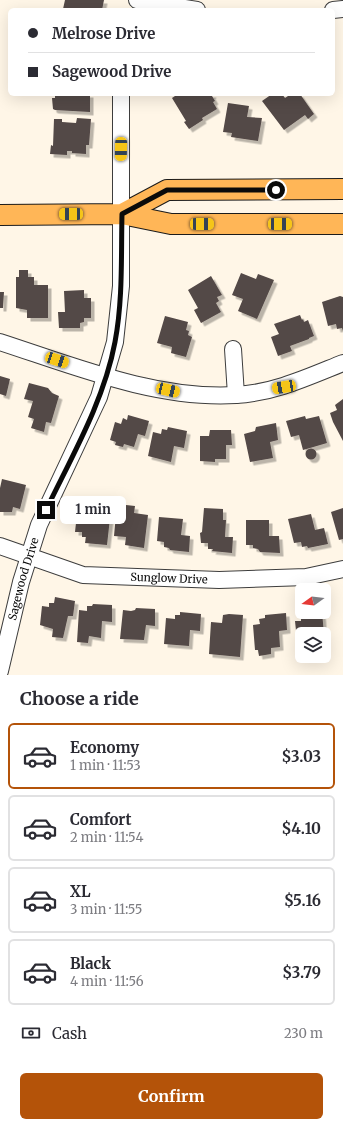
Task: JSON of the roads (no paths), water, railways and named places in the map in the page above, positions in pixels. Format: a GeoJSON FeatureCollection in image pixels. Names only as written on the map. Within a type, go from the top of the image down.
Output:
{"type":"FeatureCollection","features":[{"type":"Feature","properties":{"kind":"main road"},"geometry":{"type":"LineString","coordinates":[[122,214],[167,190],[343,189]]}},
{"type":"Feature","properties":{"kind":"main road"},"geometry":{"type":"LineString","coordinates":[[0,215],[122,214],[171,224],[343,224]]}},
{"type":"Feature","properties":{"kind":"street"},"geometry":{"type":"LineString","coordinates":[[137,0],[185,8]]}},
{"type":"Feature","properties":{"kind":"street","name":"Sagewood Drive"},"geometry":{"type":"LineString","coordinates":[[0,671],[21,582],[40,525],[99,397],[115,342],[121,286],[121,96]]}},
{"type":"Feature","properties":{"kind":"street"},"geometry":{"type":"LineString","coordinates":[[0,342],[106,375],[181,393],[236,395],[284,387],[343,363]]}},
{"type":"Feature","properties":{"kind":"street"},"geometry":{"type":"LineString","coordinates":[[233,349],[236,395]]}},
{"type":"Feature","properties":{"kind":"street","name":"Sunglow Drive"},"geometry":{"type":"LineString","coordinates":[[0,546],[83,575],[219,580],[306,577],[343,570]]}}]}
